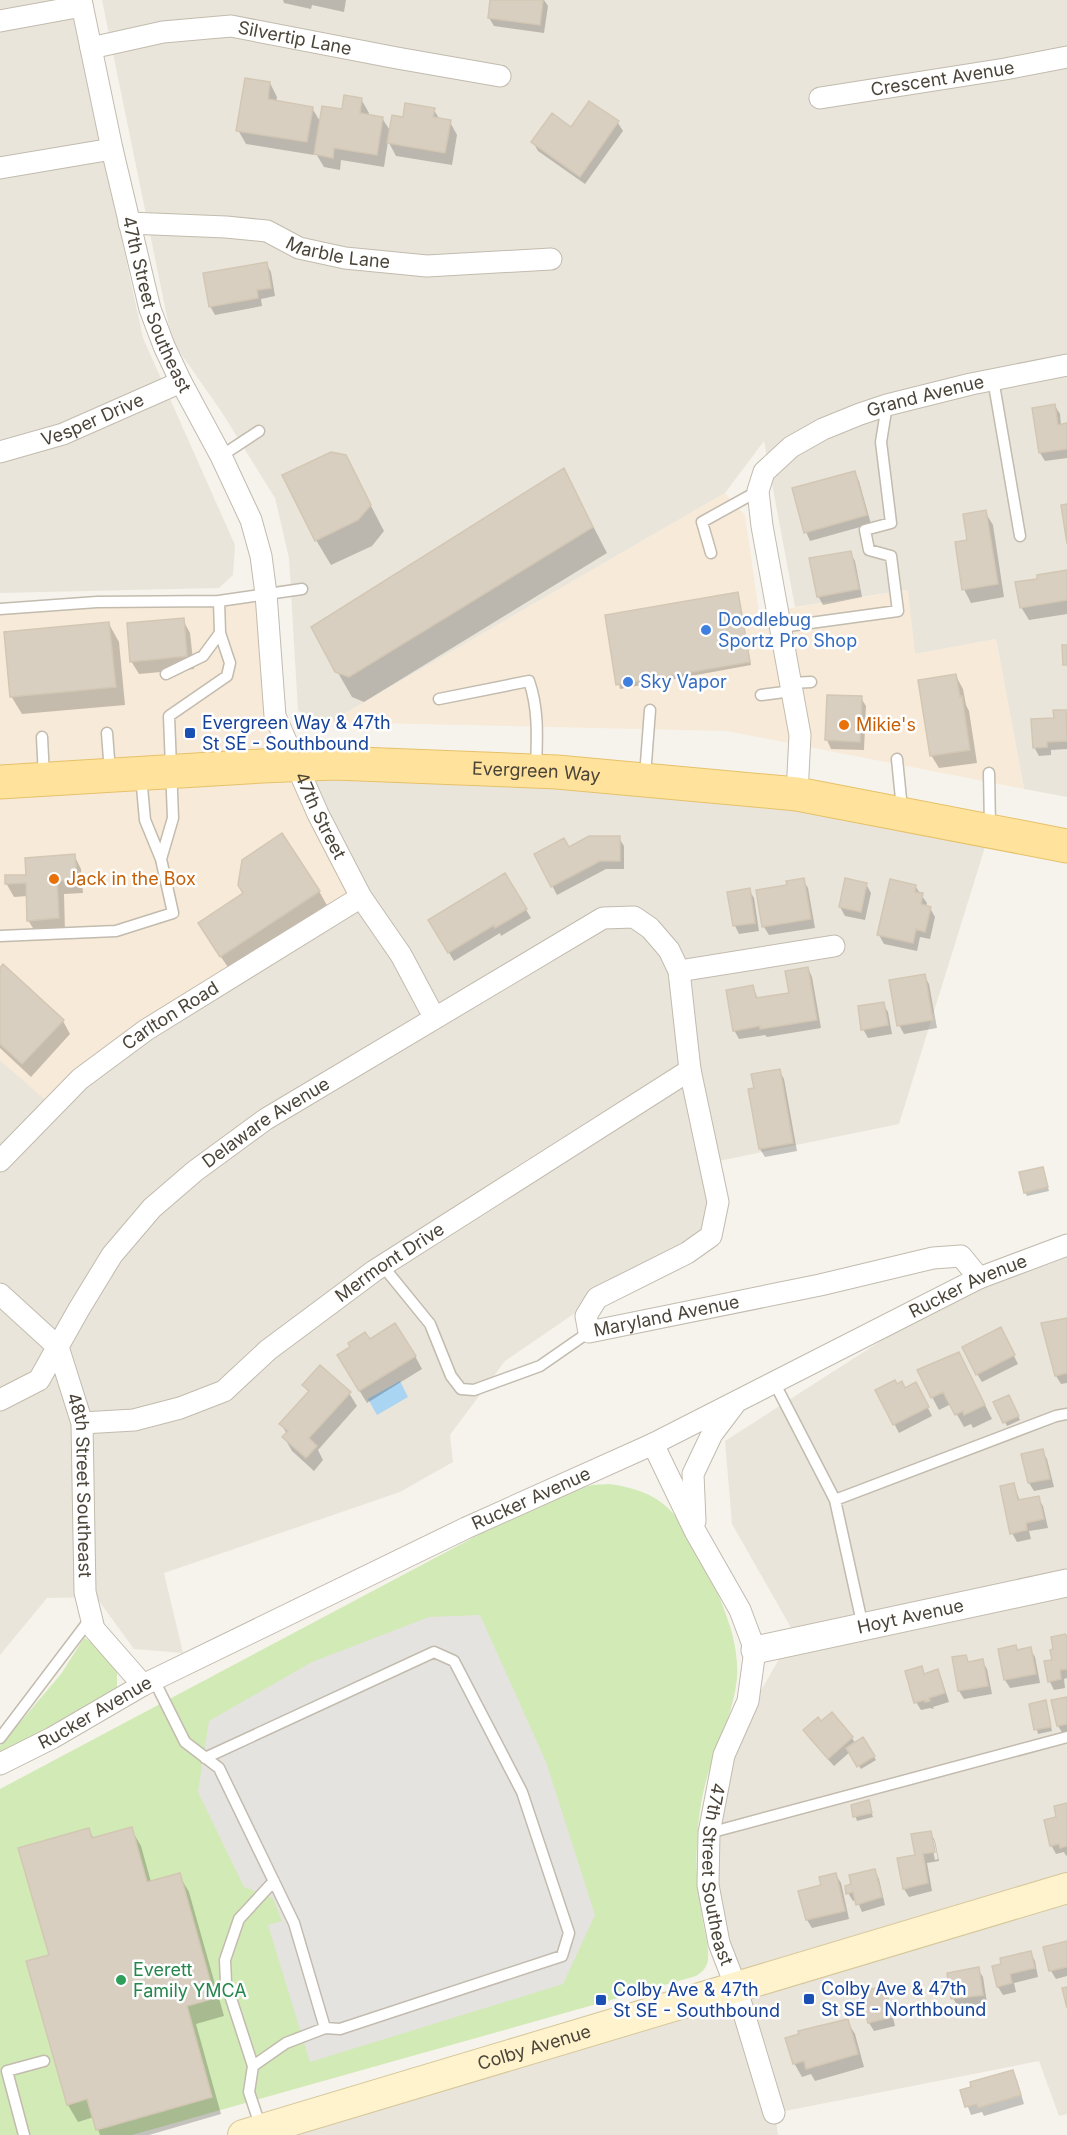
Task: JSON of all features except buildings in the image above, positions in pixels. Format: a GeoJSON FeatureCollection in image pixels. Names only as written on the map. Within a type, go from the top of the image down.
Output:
{"type":"FeatureCollection","features":[{"type":"Feature","properties":{"kind":"main road","name":"Evergreen Way"},"geometry":{"type":"LineString","coordinates":[[0,782],[334,764],[536,772],[797,794],[1067,846]]}},
{"type":"Feature","properties":{"kind":"main road","name":"Colby Avenue"},"geometry":{"type":"LineString","coordinates":[[252,2133],[1067,1888]]}},
{"type":"Feature","properties":{"kind":"street"},"geometry":{"type":"LineString","coordinates":[[0,21],[82,3]]}},
{"type":"Feature","properties":{"kind":"street","name":"47th Street Southeast"},"geometry":{"type":"LineString","coordinates":[[82,3],[112,149],[150,309],[181,382],[221,456],[250,520],[261,556],[266,594]]}},
{"type":"Feature","properties":{"kind":"street","name":"Silvertip Lane"},"geometry":{"type":"LineString","coordinates":[[91,48],[163,32],[231,26],[500,76]]}},
{"type":"Feature","properties":{"kind":"street","name":"Crescent Avenue"},"geometry":{"type":"LineString","coordinates":[[820,98],[1067,57]]}},
{"type":"Feature","properties":{"kind":"street"},"geometry":{"type":"LineString","coordinates":[[0,168],[112,149]]}},
{"type":"Feature","properties":{"kind":"street","name":"Marble Lane"},"geometry":{"type":"LineString","coordinates":[[129,223],[267,231],[299,248],[345,258],[427,267],[551,259]]}},
{"type":"Feature","properties":{"kind":"street","name":"Grand Avenue"},"geometry":{"type":"LineString","coordinates":[[758,491],[764,472],[791,447],[824,429],[887,405],[993,379],[1067,365]]}},
{"type":"Feature","properties":{"kind":"street","name":"Vesper Drive"},"geometry":{"type":"LineString","coordinates":[[0,452],[63,434],[181,382]]}},
{"type":"Feature","properties":{"kind":"street"},"geometry":{"type":"LineString","coordinates":[[758,491],[781,627],[798,686],[800,735],[797,794]]}},
{"type":"Feature","properties":{"kind":"street","name":"47th Street"},"geometry":{"type":"LineString","coordinates":[[266,594],[275,716],[318,814],[361,897],[401,955],[434,1017]]}},
{"type":"Feature","properties":{"kind":"street","name":"Carlton Road"},"geometry":{"type":"LineString","coordinates":[[0,1161],[80,1079],[146,1030],[361,897]]}},
{"type":"Feature","properties":{"kind":"street","name":"Maryland Avenue"},"geometry":{"type":"LineString","coordinates":[[603,918],[634,917],[650,928],[669,950],[679,971],[690,1070],[718,1202],[711,1236],[687,1253],[597,1298],[586,1316],[589,1332],[820,1285],[933,1258],[961,1256],[979,1278]]}},
{"type":"Feature","properties":{"kind":"street","name":"Delaware Avenue"},"geometry":{"type":"LineString","coordinates":[[0,1400],[39,1380],[112,1255],[161,1200],[195,1171],[266,1119],[603,918]]}},
{"type":"Feature","properties":{"kind":"street"},"geometry":{"type":"LineString","coordinates":[[679,971],[834,946]]}},
{"type":"Feature","properties":{"kind":"street","name":"Mermont Drive"},"geometry":{"type":"LineString","coordinates":[[82,1423],[134,1420],[180,1408],[224,1391],[268,1350],[382,1265],[690,1070]]}},
{"type":"Feature","properties":{"kind":"street","name":"Rucker Avenue"},"geometry":{"type":"LineString","coordinates":[[0,1764],[52,1738],[148,1682],[456,1533],[652,1444],[979,1278],[1067,1245]]}},
{"type":"Feature","properties":{"kind":"street"},"geometry":{"type":"LineString","coordinates":[[0,1294],[58,1347]]}},
{"type":"Feature","properties":{"kind":"street","name":"48th Street Southeast"},"geometry":{"type":"LineString","coordinates":[[58,1347],[82,1423],[85,1592],[91,1618],[94,1629],[148,1682]]}},
{"type":"Feature","properties":{"kind":"street"},"geometry":{"type":"LineString","coordinates":[[695,1531],[693,1474],[712,1434],[738,1400]]}},
{"type":"Feature","properties":{"kind":"street","name":"47th Street Southeast"},"geometry":{"type":"LineString","coordinates":[[652,1444],[695,1531],[740,1610],[755,1650],[748,1701],[724,1755],[709,1833],[708,1885],[719,1943],[736,1987],[774,2113]]}},
{"type":"Feature","properties":{"kind":"street","name":"Hoyt Avenue"},"geometry":{"type":"LineString","coordinates":[[755,1650],[1067,1583]]}},
{"type":"Feature","properties":{"kind":"lane"},"geometry":{"type":"LineString","coordinates":[[993,379],[1020,536]]}},
{"type":"Feature","properties":{"kind":"lane"},"geometry":{"type":"LineString","coordinates":[[781,627],[898,611],[891,556],[869,550],[865,530],[891,523],[881,442],[887,405]]}},
{"type":"Feature","properties":{"kind":"lane"},"geometry":{"type":"LineString","coordinates":[[221,456],[259,431]]}},
{"type":"Feature","properties":{"kind":"lane"},"geometry":{"type":"LineString","coordinates":[[711,553],[702,522],[758,491]]}},
{"type":"Feature","properties":{"kind":"lane"},"geometry":{"type":"LineString","coordinates":[[0,609],[97,603],[219,601],[302,589]]}},
{"type":"Feature","properties":{"kind":"lane"},"geometry":{"type":"LineString","coordinates":[[0,936],[116,931],[173,914],[161,859],[145,820],[141,773],[168,716],[227,676],[230,663],[220,633],[219,601]]}},
{"type":"Feature","properties":{"kind":"lane"},"geometry":{"type":"LineString","coordinates":[[166,674],[203,656],[220,633]]}},
{"type":"Feature","properties":{"kind":"lane"},"geometry":{"type":"LineString","coordinates":[[440,699],[529,681],[535,697],[538,719],[536,772]]}},
{"type":"Feature","properties":{"kind":"lane"},"geometry":{"type":"LineString","coordinates":[[762,695],[798,686]]}},
{"type":"Feature","properties":{"kind":"lane"},"geometry":{"type":"LineString","coordinates":[[645,780],[650,710]]}},
{"type":"Feature","properties":{"kind":"lane"},"geometry":{"type":"LineString","coordinates":[[107,733],[141,773],[173,818],[161,859]]}},
{"type":"Feature","properties":{"kind":"lane"},"geometry":{"type":"LineString","coordinates":[[42,737],[44,779]]}},
{"type":"Feature","properties":{"kind":"lane"},"geometry":{"type":"LineString","coordinates":[[897,759],[903,814]]}},
{"type":"Feature","properties":{"kind":"lane"},"geometry":{"type":"LineString","coordinates":[[988,773],[990,831]]}},
{"type":"Feature","properties":{"kind":"lane"},"geometry":{"type":"LineString","coordinates":[[382,1265],[430,1324],[451,1376],[461,1389],[474,1390],[540,1366],[589,1332]]}},
{"type":"Feature","properties":{"kind":"lane"},"geometry":{"type":"LineString","coordinates":[[774,1382],[835,1500],[863,1627]]}},
{"type":"Feature","properties":{"kind":"lane"},"geometry":{"type":"LineString","coordinates":[[835,1500],[1056,1416],[1067,1414]]}},
{"type":"Feature","properties":{"kind":"lane"},"geometry":{"type":"LineString","coordinates":[[0,1737],[91,1618]]}},
{"type":"Feature","properties":{"kind":"lane"},"geometry":{"type":"LineString","coordinates":[[205,1758],[434,1652],[453,1661],[522,1792],[568,1933],[562,1956],[340,2029],[326,2028],[286,2043],[253,2066]]}},
{"type":"Feature","properties":{"kind":"lane"},"geometry":{"type":"LineString","coordinates":[[148,1682],[185,1742],[219,1768],[294,1923],[326,2028]]}},
{"type":"Feature","properties":{"kind":"lane"},"geometry":{"type":"LineString","coordinates":[[709,1833],[1067,1737]]}},
{"type":"Feature","properties":{"kind":"lane"},"geometry":{"type":"LineString","coordinates":[[252,2133],[249,2092],[253,2066],[226,1983],[225,1960],[239,1919],[274,1881]]}},
{"type":"Feature","properties":{"kind":"lane"},"geometry":{"type":"LineString","coordinates":[[24,2135],[7,2071],[44,2061]]}},
{"type":"Feature","properties":{"kind":"shaded area"},"geometry":{"type":"Polygon","coordinates":[[[0,0],[70,0],[143,338],[235,545],[233,575],[219,588],[0,593],[0,0]]]}},
{"type":"Feature","properties":{"kind":"shaded area"},"geometry":{"type":"Polygon","coordinates":[[[102,0],[1067,0],[1067,797],[1024,789],[996,639],[915,654],[907,590],[795,607],[764,441],[725,493],[330,722],[298,711],[289,558],[275,498],[221,411],[172,341],[102,0]]]}},
{"type":"Feature","properties":{"kind":"shaded area"},"geometry":{"type":"Polygon","coordinates":[[[725,493],[745,515],[759,613],[908,590],[915,654],[996,639],[1024,789],[727,731],[330,722],[725,493]]]}},
{"type":"Feature","properties":{"kind":"shaded area"},"geometry":{"type":"Polygon","coordinates":[[[266,594],[275,716],[361,897],[52,1106],[0,1060],[0,613],[266,594]]]}},
{"type":"Feature","properties":{"kind":"shaded area"},"geometry":{"type":"Polygon","coordinates":[[[296,765],[557,772],[990,831],[899,1124],[709,1163],[711,1236],[597,1298],[505,1361],[450,1435],[453,1462],[400,1492],[164,1573],[183,1653],[134,1649],[96,1597],[47,1598],[0,1655],[0,1060],[53,1106],[296,765]]]}},
{"type":"Feature","properties":{"kind":"shaded area"},"geometry":{"type":"Polygon","coordinates":[[[1067,1245],[1067,2114],[1059,2116],[1039,2061],[775,2113],[778,2135],[241,2135],[736,1987],[708,1885],[724,1755],[794,1633],[732,1524],[725,1441],[979,1278],[1067,1245]]]}},
{"type":"Feature","properties":{"kind":"shaded area"},"geometry":{"type":"Polygon","coordinates":[[[480,1615],[546,1762],[595,1915],[563,1984],[310,2062],[268,1925],[282,1921],[273,1898],[244,1887],[198,1792],[209,1721],[312,1662],[429,1617],[480,1615]]]}},
{"type":"Feature","properties":{"kind":"green space"},"geometry":{"type":"Polygon","coordinates":[[[610,1484],[648,1495],[662,1503],[677,1518],[697,1550],[715,1588],[734,1642],[737,1658],[735,1690],[706,1783],[698,1827],[697,1874],[708,1954],[707,1964],[702,1971],[696,1976],[132,2135],[0,2135],[0,1789],[482,1533],[575,1489],[610,1484]]]}},
{"type":"Feature","properties":{"kind":"green space"},"geometry":{"type":"Polygon","coordinates":[[[84,1638],[97,1648],[117,1671],[117,1692],[0,1753],[0,1746],[61,1674],[84,1638]]]}},
{"type":"Feature","properties":{"kind":"water"},"geometry":{"type":"Polygon","coordinates":[[[400,1381],[408,1397],[377,1415],[368,1399],[400,1381]]]}},
{"type":"Feature","properties":{"kind":"place","name":"Doodlebug Sportz Pro Shop"},"geometry":{"type":"Point","coordinates":[706,630]}},
{"type":"Feature","properties":{"kind":"place","name":"Sky Vapor"},"geometry":{"type":"Point","coordinates":[628,682]}},
{"type":"Feature","properties":{"kind":"place","name":"Mikie's"},"geometry":{"type":"Point","coordinates":[844,725]}},
{"type":"Feature","properties":{"kind":"place","name":"Evergreen Way & 47th St SE - Southbound"},"geometry":{"type":"Point","coordinates":[190,733]}},
{"type":"Feature","properties":{"kind":"place","name":"Jack in the Box"},"geometry":{"type":"Point","coordinates":[54,879]}},
{"type":"Feature","properties":{"kind":"place","name":"Everett Family YMCA"},"geometry":{"type":"Point","coordinates":[121,1980]}},
{"type":"Feature","properties":{"kind":"place","name":"Colby Ave & 47th St SE - Northbound"},"geometry":{"type":"Point","coordinates":[809,1999]}},
{"type":"Feature","properties":{"kind":"place","name":"Colby Ave & 47th St SE - Southbound"},"geometry":{"type":"Point","coordinates":[601,2000]}}]}
